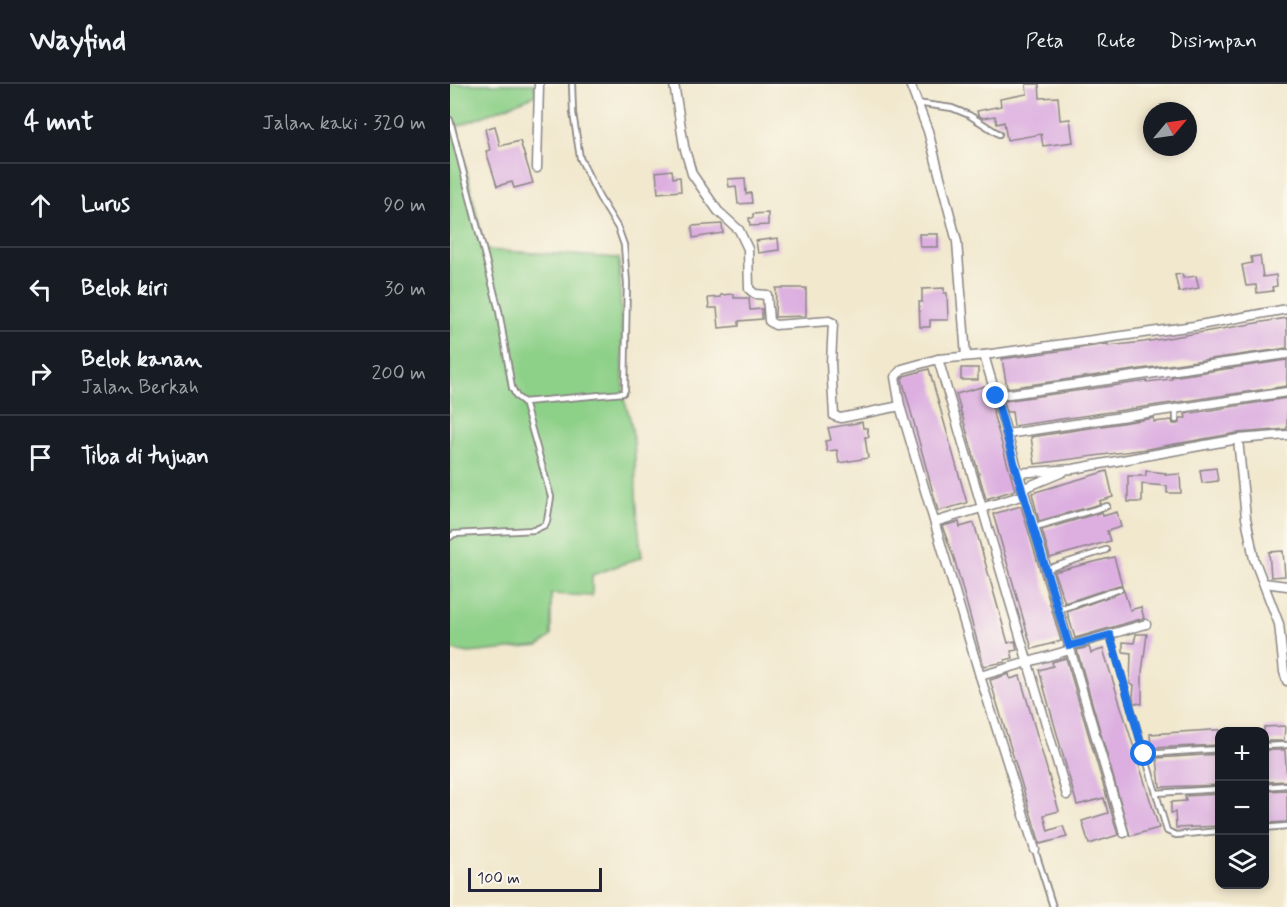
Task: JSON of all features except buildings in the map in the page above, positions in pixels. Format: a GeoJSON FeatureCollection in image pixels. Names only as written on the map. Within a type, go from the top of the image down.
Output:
{"type":"FeatureCollection","features":[{"type":"Feature","properties":{"kind":"street"},"geometry":{"type":"LineString","coordinates":[[537,168],[539,84]]}},
{"type":"Feature","properties":{"kind":"street"},"geometry":{"type":"LineString","coordinates":[[674,84],[684,146],[692,174],[718,211],[739,230],[748,249],[749,289],[755,294],[767,295],[768,321],[775,325],[829,321],[833,323],[831,363],[834,416],[841,418],[900,406]]}},
{"type":"Feature","properties":{"kind":"street"},"geometry":{"type":"LineString","coordinates":[[910,84],[928,130],[957,242],[966,356]]}},
{"type":"Feature","properties":{"kind":"street"},"geometry":{"type":"LineString","coordinates":[[1035,850],[980,676],[900,406],[895,377],[902,369],[938,359],[984,355],[1194,326],[1287,309]]}},
{"type":"Feature","properties":{"kind":"street"},"geometry":{"type":"LineString","coordinates":[[996,396],[1287,354]]}},
{"type":"Feature","properties":{"kind":"street"},"geometry":{"type":"LineString","coordinates":[[984,355],[1124,833]]}},
{"type":"Feature","properties":{"kind":"street"},"geometry":{"type":"LineString","coordinates":[[938,359],[1067,795]]}},
{"type":"Feature","properties":{"kind":"street"},"geometry":{"type":"LineString","coordinates":[[1007,434],[1287,392]]}},
{"type":"Feature","properties":{"kind":"street"},"geometry":{"type":"LineString","coordinates":[[1017,473],[1073,469],[1238,439],[1287,435]]}},
{"type":"Feature","properties":{"kind":"street"},"geometry":{"type":"LineString","coordinates":[[1238,439],[1246,518],[1257,571],[1264,583],[1279,624],[1287,681]]}},
{"type":"Feature","properties":{"kind":"street"},"geometry":{"type":"LineString","coordinates":[[935,522],[982,508],[1073,469]]}},
{"type":"Feature","properties":{"kind":"street"},"geometry":{"type":"LineString","coordinates":[[1264,583],[1287,586]]}},
{"type":"Feature","properties":{"kind":"street"},"geometry":{"type":"LineString","coordinates":[[980,676],[1028,663],[1146,624]]}},
{"type":"Feature","properties":{"kind":"lane"},"geometry":{"type":"LineString","coordinates":[[524,402],[615,394],[623,393],[625,390],[627,283],[624,245],[622,237],[580,158],[573,113],[572,84]]}},
{"type":"Feature","properties":{"kind":"lane"},"geometry":{"type":"LineString","coordinates":[[916,103],[952,108],[969,114],[999,134]]}},
{"type":"Feature","properties":{"kind":"lane"},"geometry":{"type":"LineString","coordinates":[[450,120],[499,311],[512,388],[517,397],[524,402],[550,497],[547,521],[545,525],[534,530],[454,534],[450,537]]}},
{"type":"Feature","properties":{"kind":"lane"},"geometry":{"type":"LineString","coordinates":[[1176,408],[1176,420]]}},
{"type":"Feature","properties":{"kind":"lane"},"geometry":{"type":"LineString","coordinates":[[1035,528],[1107,506]]}},
{"type":"Feature","properties":{"kind":"lane"},"geometry":{"type":"LineString","coordinates":[[1047,569],[1106,550]]}},
{"type":"Feature","properties":{"kind":"lane"},"geometry":{"type":"LineString","coordinates":[[1059,610],[1120,589]]}},
{"type":"Feature","properties":{"kind":"lane"},"geometry":{"type":"LineString","coordinates":[[1110,635],[1167,831],[1171,834],[1215,831]]}},
{"type":"Feature","properties":{"kind":"lane"},"geometry":{"type":"LineString","coordinates":[[1269,746],[1287,745]]}},
{"type":"Feature","properties":{"kind":"lane"},"geometry":{"type":"LineString","coordinates":[[1144,754],[1215,749]]}},
{"type":"Feature","properties":{"kind":"lane"},"geometry":{"type":"LineString","coordinates":[[1269,787],[1287,785]]}},
{"type":"Feature","properties":{"kind":"lane"},"geometry":{"type":"LineString","coordinates":[[1156,794],[1215,789]]}},
{"type":"Feature","properties":{"kind":"lane"},"geometry":{"type":"LineString","coordinates":[[1269,828],[1287,826]]}},
{"type":"Feature","properties":{"kind":"lane"},"geometry":{"type":"LineString","coordinates":[[1035,850],[1053,907]]}},
{"type":"Feature","properties":{"kind":"green space"},"geometry":{"type":"Polygon","coordinates":[[[450,84],[534,84],[536,95],[456,127],[485,250],[619,258],[624,400],[633,434],[642,557],[592,575],[592,596],[551,594],[551,636],[539,646],[469,653],[450,648],[450,84]]]}},
{"type":"Feature","properties":{"kind":"route"},"geometry":{"type":"LineString","coordinates":[[996,396],[1069,646],[1110,635],[1144,754]]}}]}
